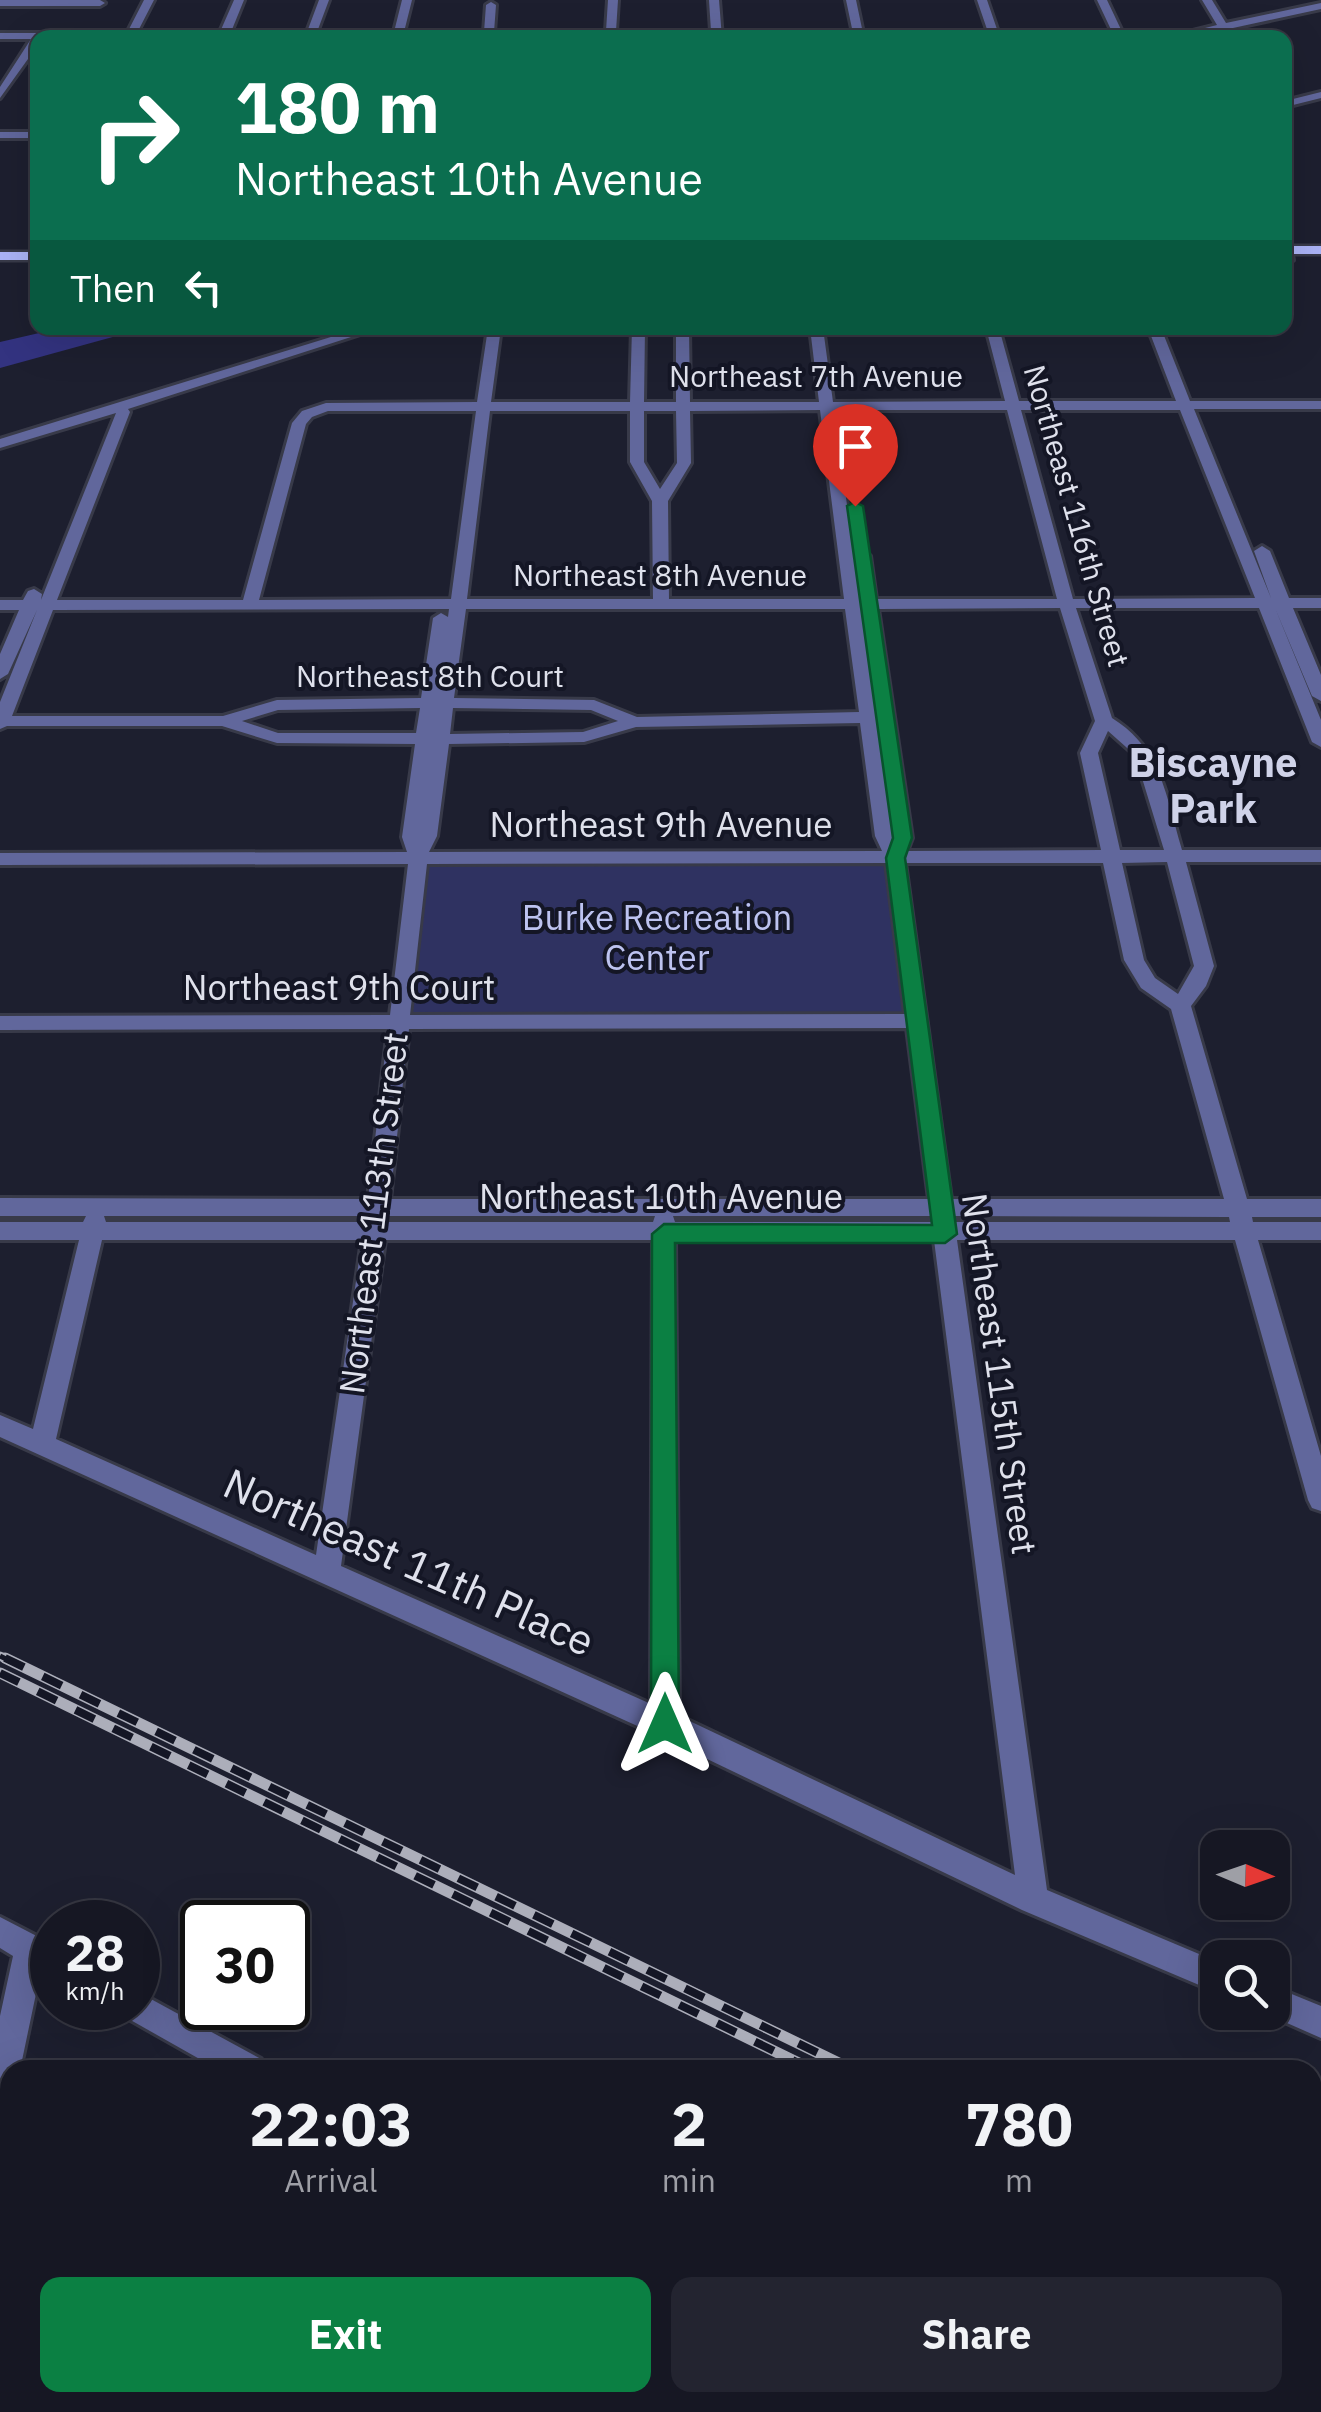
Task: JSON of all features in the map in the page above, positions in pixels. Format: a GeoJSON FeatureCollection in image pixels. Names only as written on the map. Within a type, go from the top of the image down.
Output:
{"type":"FeatureCollection","features":[{"type":"Feature","properties":{"kind":"main road"},"geometry":{"type":"LineString","coordinates":[[1292,253],[1321,253]]}},
{"type":"Feature","properties":{"kind":"main road"},"geometry":{"type":"LineString","coordinates":[[0,256],[30,256]]}},
{"type":"Feature","properties":{"kind":"street"},"geometry":{"type":"LineString","coordinates":[[133,30],[149,0]]}},
{"type":"Feature","properties":{"kind":"street"},"geometry":{"type":"LineString","coordinates":[[226,30],[239,0]]}},
{"type":"Feature","properties":{"kind":"street"},"geometry":{"type":"LineString","coordinates":[[313,30],[324,0]]}},
{"type":"Feature","properties":{"kind":"street"},"geometry":{"type":"LineString","coordinates":[[400,30],[408,0]]}},
{"type":"Feature","properties":{"kind":"street"},"geometry":{"type":"LineString","coordinates":[[612,30],[613,0]]}},
{"type":"Feature","properties":{"kind":"street"},"geometry":{"type":"LineString","coordinates":[[714,0],[716,30]]}},
{"type":"Feature","properties":{"kind":"street"},"geometry":{"type":"LineString","coordinates":[[851,0],[857,30]]}},
{"type":"Feature","properties":{"kind":"street"},"geometry":{"type":"LineString","coordinates":[[982,0],[992,30]]}},
{"type":"Feature","properties":{"kind":"street"},"geometry":{"type":"LineString","coordinates":[[1102,0],[1116,30]]}},
{"type":"Feature","properties":{"kind":"street"},"geometry":{"type":"LineString","coordinates":[[1207,0],[1222,27]]}},
{"type":"Feature","properties":{"kind":"street"},"geometry":{"type":"LineString","coordinates":[[0,3],[100,3]]}},
{"type":"Feature","properties":{"kind":"street"},"geometry":{"type":"LineString","coordinates":[[490,30],[492,6]]}},
{"type":"Feature","properties":{"kind":"street"},"geometry":{"type":"LineString","coordinates":[[1208,30],[1321,6]]}},
{"type":"Feature","properties":{"kind":"street"},"geometry":{"type":"LineString","coordinates":[[0,36],[30,36]]}},
{"type":"Feature","properties":{"kind":"street"},"geometry":{"type":"LineString","coordinates":[[0,94],[30,48]]}},
{"type":"Feature","properties":{"kind":"street"},"geometry":{"type":"LineString","coordinates":[[1292,99],[1321,92]]}},
{"type":"Feature","properties":{"kind":"street"},"geometry":{"type":"LineString","coordinates":[[0,134],[30,134]]}},
{"type":"Feature","properties":{"kind":"street"},"geometry":{"type":"LineString","coordinates":[[287,350],[326,335]]}},
{"type":"Feature","properties":{"kind":"street"},"geometry":{"type":"LineString","coordinates":[[4,438],[345,335]]}},
{"type":"Feature","properties":{"kind":"street","name":"Northeast 113th Street"},"geometry":{"type":"LineString","coordinates":[[477,405],[480,335]]}},
{"type":"Feature","properties":{"kind":"street","name":"Northeast 113th Street"},"geometry":{"type":"LineString","coordinates":[[327,1570],[375,1231],[418,856],[428,836],[432,738],[477,405],[492,335]]}},
{"type":"Feature","properties":{"kind":"street"},"geometry":{"type":"LineString","coordinates":[[638,335],[637,462],[660,500],[661,598]]}},
{"type":"Feature","properties":{"kind":"street"},"geometry":{"type":"LineString","coordinates":[[660,500],[684,463],[682,335]]}},
{"type":"Feature","properties":{"kind":"street","name":"Northeast 115th Street"},"geometry":{"type":"LineString","coordinates":[[818,335],[834,405],[861,598],[877,718],[884,836],[895,858],[1033,1899]]}},
{"type":"Feature","properties":{"kind":"street","name":"Northeast 115th Street"},"geometry":{"type":"LineString","coordinates":[[832,335],[834,405]]}},
{"type":"Feature","properties":{"kind":"street","name":"Northeast 116th Street"},"geometry":{"type":"LineString","coordinates":[[994,335],[1065,598],[1104,721],[1143,754],[1172,858],[1187,895],[1204,966],[1196,986],[1180,1005],[1148,983],[1134,960],[1090,753],[1104,721]]}},
{"type":"Feature","properties":{"kind":"street"},"geometry":{"type":"LineString","coordinates":[[1158,335],[1193,406],[1274,598],[1321,696]]}},
{"type":"Feature","properties":{"kind":"street"},"geometry":{"type":"LineString","coordinates":[[1169,335],[1193,406]]}},
{"type":"Feature","properties":{"kind":"street"},"geometry":{"type":"LineString","coordinates":[[0,674],[40,599],[123,412],[119,402]]}},
{"type":"Feature","properties":{"kind":"street","name":"Northeast 7th Avenue"},"geometry":{"type":"LineString","coordinates":[[251,599],[297,428],[312,412],[342,405],[1321,405]]}},
{"type":"Feature","properties":{"kind":"street","name":"Northeast 8th Avenue"},"geometry":{"type":"LineString","coordinates":[[0,594],[40,599],[452,599],[1274,598],[1321,593]]}},
{"type":"Feature","properties":{"kind":"street"},"geometry":{"type":"LineString","coordinates":[[1274,598],[1321,742]]}},
{"type":"Feature","properties":{"kind":"street","name":"Northeast 8th Avenue"},"geometry":{"type":"LineString","coordinates":[[1274,598],[1321,603]]}},
{"type":"Feature","properties":{"kind":"street"},"geometry":{"type":"LineString","coordinates":[[0,722],[40,599]]}},
{"type":"Feature","properties":{"kind":"street","name":"Northeast 8th Avenue"},"geometry":{"type":"LineString","coordinates":[[0,605],[40,599]]}},
{"type":"Feature","properties":{"kind":"street","name":"Northeast 8th Court"},"geometry":{"type":"LineString","coordinates":[[0,722],[223,721],[277,704],[437,704],[594,706],[635,722]]}},
{"type":"Feature","properties":{"kind":"street","name":"Northeast 8th Court"},"geometry":{"type":"LineString","coordinates":[[223,721],[277,738],[584,738],[635,722],[877,718]]}},
{"type":"Feature","properties":{"kind":"street","name":"Northeast 9th Avenue"},"geometry":{"type":"LineString","coordinates":[[0,859],[1321,856]]}},
{"type":"Feature","properties":{"kind":"street"},"geometry":{"type":"LineString","coordinates":[[1180,1005],[1321,1500]]}},
{"type":"Feature","properties":{"kind":"street","name":"Northeast 9th Court"},"geometry":{"type":"LineString","coordinates":[[0,1023],[917,1020]]}},
{"type":"Feature","properties":{"kind":"street","name":"Northeast 10th Avenue"},"geometry":{"type":"LineString","coordinates":[[0,1231],[375,1231],[941,1206],[1240,1219],[1321,1231]]}},
{"type":"Feature","properties":{"kind":"street","name":"Northeast 10th Avenue"},"geometry":{"type":"LineString","coordinates":[[0,1208],[378,1207],[945,1234],[1240,1219],[1321,1208]]}},
{"type":"Feature","properties":{"kind":"street"},"geometry":{"type":"LineString","coordinates":[[42,1446],[98,1208]]}},
{"type":"Feature","properties":{"kind":"street"},"geometry":{"type":"LineString","coordinates":[[664,1221],[665,1724]]}},
{"type":"Feature","properties":{"kind":"street","name":"Northeast 11th Place"},"geometry":{"type":"LineString","coordinates":[[0,1426],[665,1724],[1033,1899],[1200,1970]]}},
{"type":"Feature","properties":{"kind":"street"},"geometry":{"type":"LineString","coordinates":[[0,1932],[30,1948]]}},
{"type":"Feature","properties":{"kind":"street"},"geometry":{"type":"LineString","coordinates":[[9,2060],[30,1990]]}},
{"type":"Feature","properties":{"kind":"street"},"geometry":{"type":"LineString","coordinates":[[1290,2009],[1321,2022]]}},
{"type":"Feature","properties":{"kind":"street"},"geometry":{"type":"LineString","coordinates":[[160,2019],[232,2060]]}},
{"type":"Feature","properties":{"kind":"green space","name":"Burke Recreation Center"},"geometry":{"type":"Polygon","coordinates":[[[418,856],[895,858],[917,1021],[399,1019],[418,856]]]}},
{"type":"Feature","properties":{"kind":"shaded area"},"geometry":{"type":"Polygon","coordinates":[[[30,335],[120,335],[0,368],[0,342],[30,335]]]}},
{"type":"Feature","properties":{"kind":"railway"},"geometry":{"type":"LineString","coordinates":[[0,1656],[10,1661]]}},
{"type":"Feature","properties":{"kind":"railway"},"geometry":{"type":"LineString","coordinates":[[5,1658],[832,2060]]}},
{"type":"Feature","properties":{"kind":"railway"},"geometry":{"type":"LineString","coordinates":[[0,1673],[793,2060]]}},
{"type":"Feature","properties":{"kind":"district","name":"Biscayne Park"},"geometry":{"type":"Point","coordinates":[1213,786]}},
{"type":"Feature","properties":{"kind":"route"},"geometry":{"type":"LineString","coordinates":[[665,1724],[664,1234],[945,1234],[895,858],[903,838],[855,506]]}}]}
